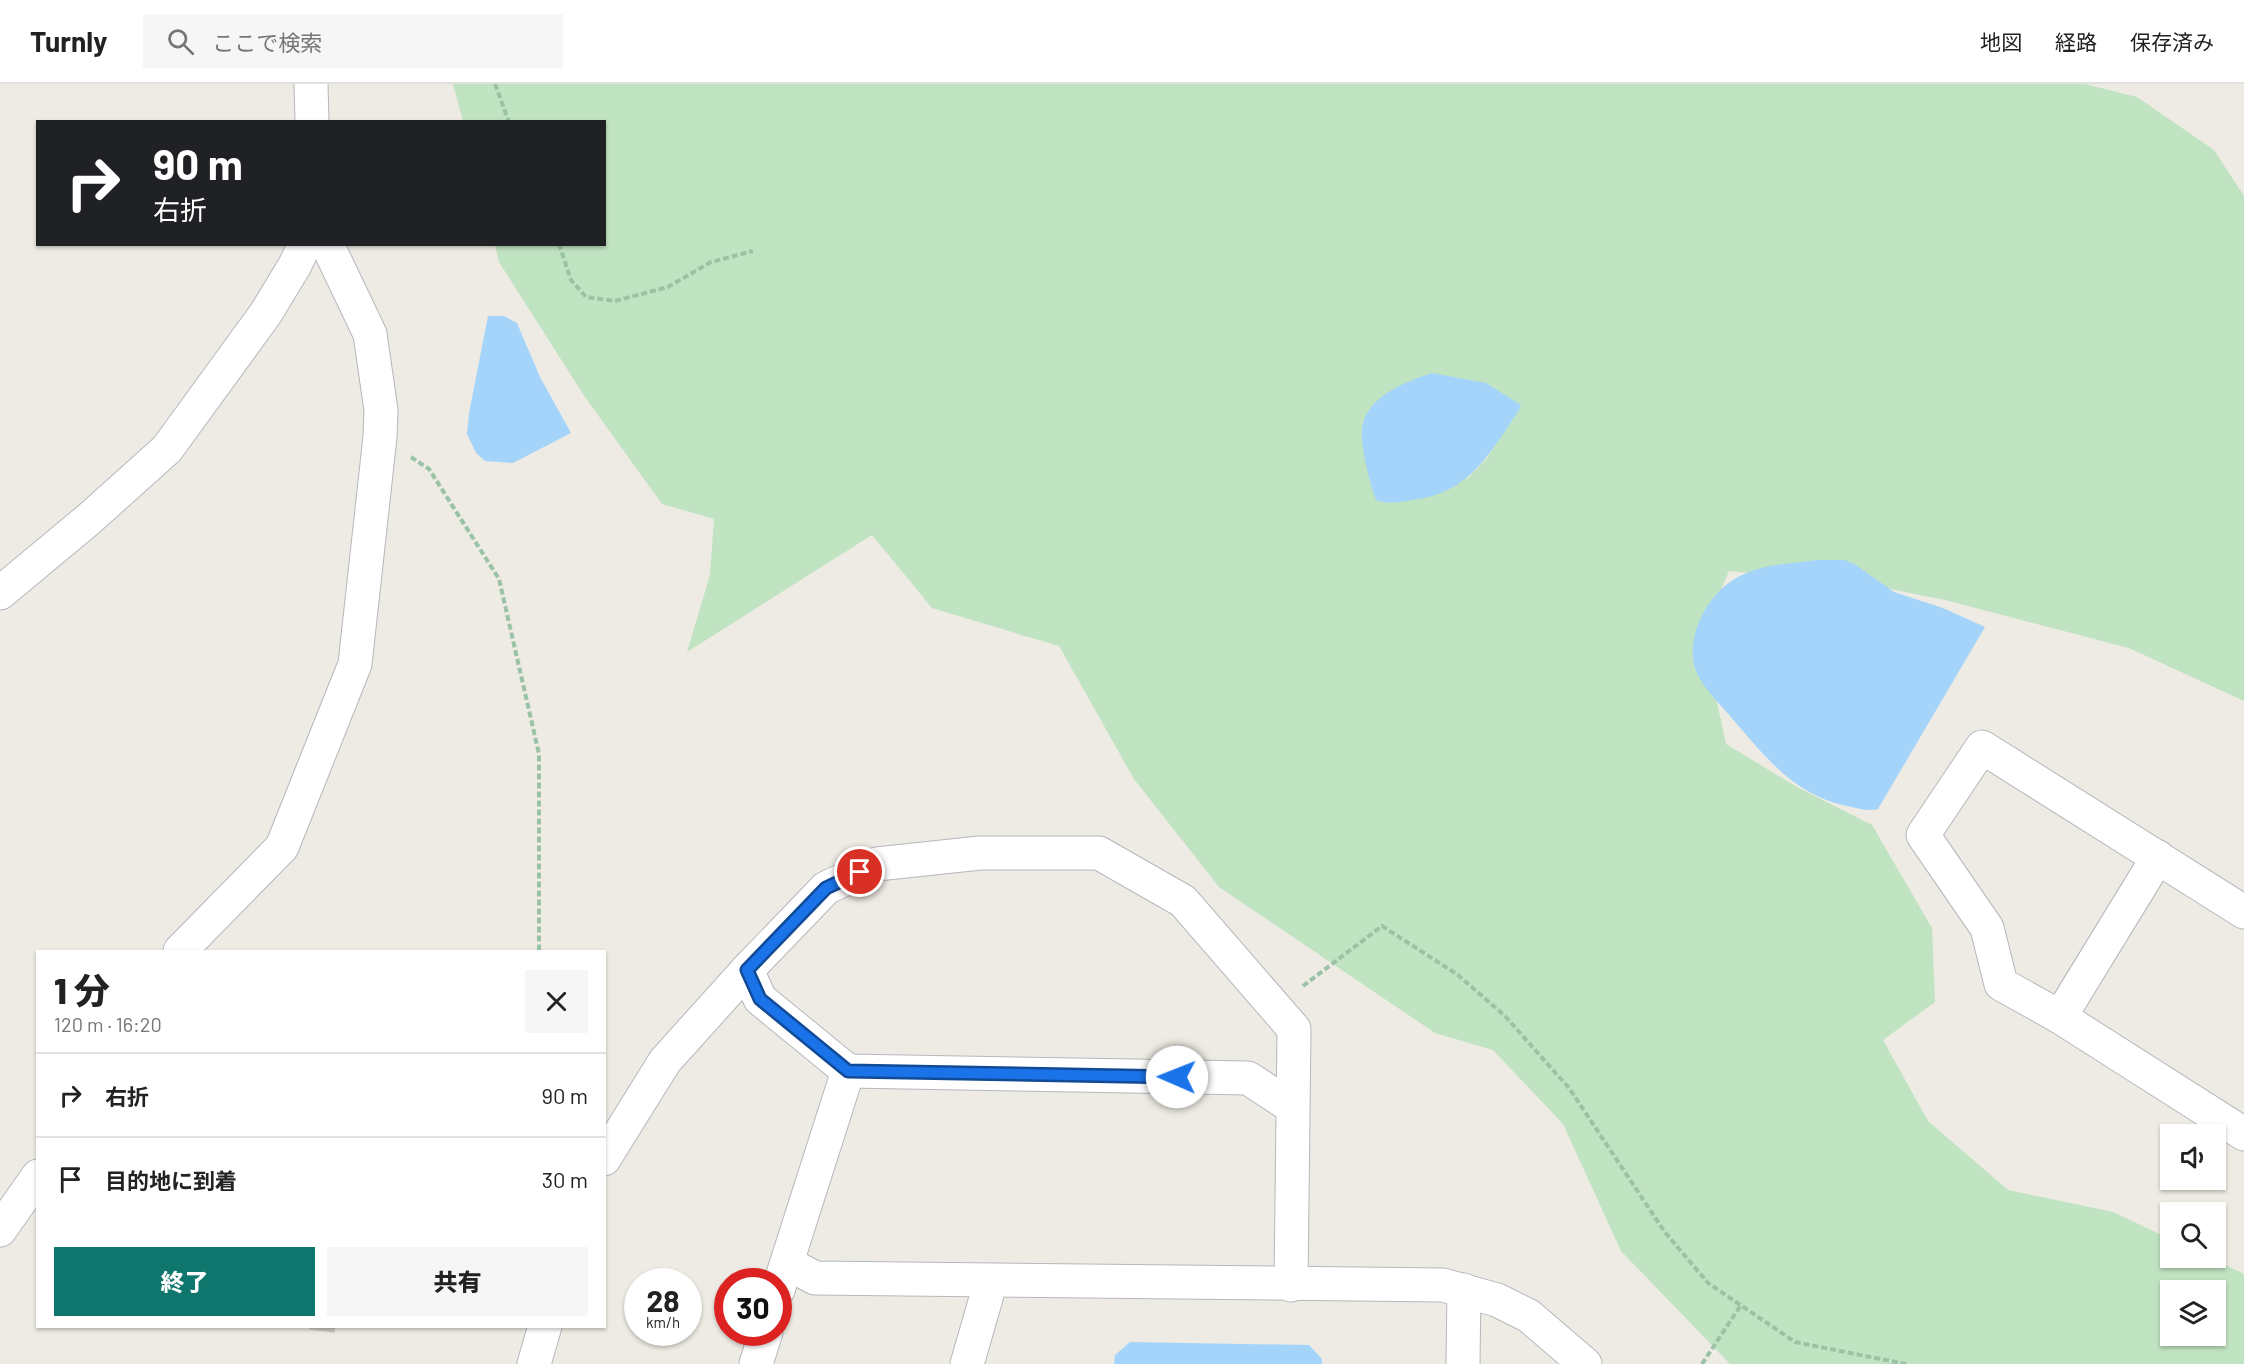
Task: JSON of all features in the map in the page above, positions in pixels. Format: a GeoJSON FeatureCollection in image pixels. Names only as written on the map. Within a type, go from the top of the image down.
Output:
{"type":"FeatureCollection","features":[{"type":"Feature","properties":{"kind":"street"},"geometry":{"type":"LineString","coordinates":[[311,84],[312,120]]}},
{"type":"Feature","properties":{"kind":"street"},"geometry":{"type":"LineString","coordinates":[[0,593],[89,519],[167,449],[266,313],[304,246]]}},
{"type":"Feature","properties":{"kind":"street"},"geometry":{"type":"LineString","coordinates":[[181,950],[282,847],[355,664],[381,410],[370,334],[328,246]]}},
{"type":"Feature","properties":{"kind":"street"},"geometry":{"type":"LineString","coordinates":[[2244,912],[1982,747],[1923,835],[1987,927],[2001,984],[2060,1017],[2244,1134]]}},
{"type":"Feature","properties":{"kind":"street"},"geometry":{"type":"LineString","coordinates":[[606,1156],[665,1061],[747,970],[826,888],[877,864],[980,853],[1099,853],[1183,901],[1294,1029],[1291,1285]]}},
{"type":"Feature","properties":{"kind":"street"},"geometry":{"type":"LineString","coordinates":[[2060,1017],[2158,857]]}},
{"type":"Feature","properties":{"kind":"street"},"geometry":{"type":"LineString","coordinates":[[747,970],[760,999],[848,1071],[1248,1078],[1292,1107]]}},
{"type":"Feature","properties":{"kind":"street"},"geometry":{"type":"LineString","coordinates":[[786,1268],[848,1071]]}},
{"type":"Feature","properties":{"kind":"street"},"geometry":{"type":"LineString","coordinates":[[0,1230],[36,1179]]}},
{"type":"Feature","properties":{"kind":"street"},"geometry":{"type":"LineString","coordinates":[[792,1277],[1443,1286],[1497,1300],[1529,1316],[1585,1364]]}},
{"type":"Feature","properties":{"kind":"street"},"geometry":{"type":"LineString","coordinates":[[967,1364],[991,1281]]}},
{"type":"Feature","properties":{"kind":"street"},"geometry":{"type":"LineString","coordinates":[[1463,1364],[1464,1290]]}},
{"type":"Feature","properties":{"kind":"street"},"geometry":{"type":"LineString","coordinates":[[534,1364],[544,1328]]}},
{"type":"Feature","properties":{"kind":"street"},"geometry":{"type":"LineString","coordinates":[[756,1364],[762,1346]]}},
{"type":"Feature","properties":{"kind":"path"},"geometry":{"type":"LineString","coordinates":[[495,84],[508,120]]}},
{"type":"Feature","properties":{"kind":"path"},"geometry":{"type":"LineString","coordinates":[[560,246],[570,280],[586,297],[615,301],[668,286],[711,262],[753,251]]}},
{"type":"Feature","properties":{"kind":"path"},"geometry":{"type":"LineString","coordinates":[[380,437],[429,469],[499,579],[539,754],[539,950]]}},
{"type":"Feature","properties":{"kind":"path"},"geometry":{"type":"LineString","coordinates":[[1276,1006],[1382,926],[1458,975],[1505,1016],[1569,1088],[1664,1231],[1708,1283],[1795,1342],[1906,1364]]}},
{"type":"Feature","properties":{"kind":"path"},"geometry":{"type":"LineString","coordinates":[[1702,1364],[1741,1305]]}},
{"type":"Feature","properties":{"kind":"green space"},"geometry":{"type":"Polygon","coordinates":[[[453,84],[2085,84],[2137,97],[2214,150],[2244,196],[2244,701],[2129,648],[1945,600],[1860,583],[1729,571],[1702,633],[1726,744],[1797,787],[1872,825],[1932,928],[1935,1002],[1883,1040],[1928,1121],[2008,1190],[2113,1212],[2160,1234],[2160,1268],[2226,1268],[2226,1265],[2244,1274],[2244,1364],[1730,1364],[1621,1251],[1563,1124],[1493,1050],[1435,1033],[1219,887],[1134,779],[1059,646],[932,608],[872,535],[687,652],[710,575],[714,519],[662,504],[585,397],[499,262],[495,246],[606,246],[606,120],[463,120],[453,84]],[[1380,399],[1369,410],[1362,424],[1467,479],[1487,458],[1521,405],[1380,399]]]}},
{"type":"Feature","properties":{"kind":"water"},"geometry":{"type":"Polygon","coordinates":[[[488,316],[504,316],[517,323],[540,377],[571,433],[513,463],[485,461],[476,453],[467,434],[488,316]]]}},
{"type":"Feature","properties":{"kind":"water"},"geometry":{"type":"Polygon","coordinates":[[[1432,373],[1486,383],[1521,405],[1488,456],[1464,480],[1433,496],[1394,503],[1376,500],[1363,450],[1362,430],[1367,413],[1373,404],[1391,390],[1432,373]]]}},
{"type":"Feature","properties":{"kind":"water"},"geometry":{"type":"Polygon","coordinates":[[[1816,560],[1845,560],[1856,565],[1894,592],[1943,608],[1985,627],[1878,809],[1862,809],[1828,801],[1795,783],[1768,759],[1715,699],[1701,681],[1695,668],[1694,641],[1702,614],[1710,602],[1729,583],[1758,569],[1816,560]]]}},
{"type":"Feature","properties":{"kind":"water"},"geometry":{"type":"Polygon","coordinates":[[[1130,1342],[1309,1345],[1322,1359],[1322,1364],[1114,1364],[1115,1355],[1130,1342]]]}},
{"type":"Feature","properties":{"kind":"building"},"geometry":{"type":"Polygon","coordinates":[[[310,1328],[335,1328],[334,1332],[310,1328]]]}},
{"type":"Feature","properties":{"kind":"route"},"geometry":{"type":"LineString","coordinates":[[860,872],[826,888],[747,970],[760,999],[848,1071],[1177,1077]]}}]}
